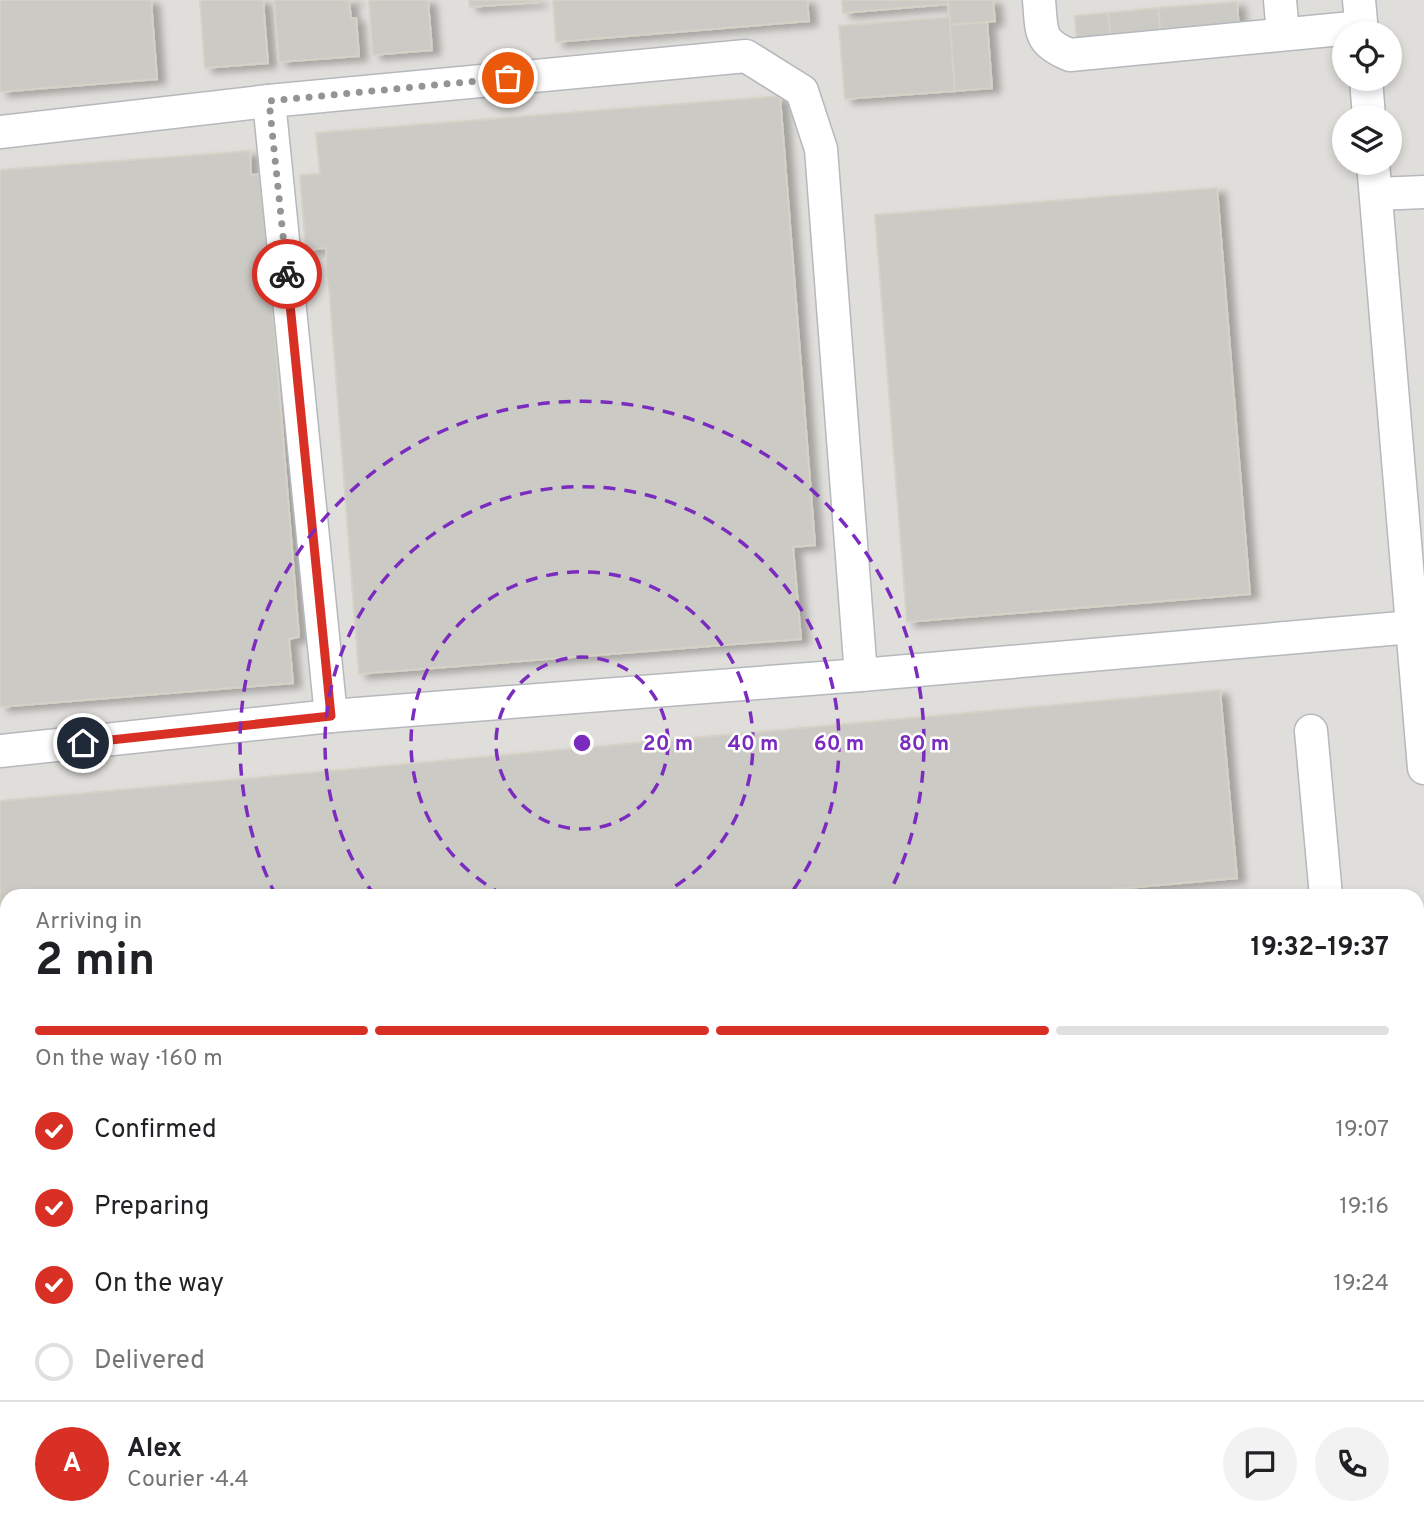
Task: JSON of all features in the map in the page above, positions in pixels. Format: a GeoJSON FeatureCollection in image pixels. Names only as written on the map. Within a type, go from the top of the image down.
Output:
{"type":"FeatureCollection","features":[{"type":"Feature","properties":{"kind":"street"},"geometry":{"type":"LineString","coordinates":[[1039,0],[1042,33],[1052,48],[1070,55],[1283,34],[1361,20]]}},
{"type":"Feature","properties":{"kind":"street"},"geometry":{"type":"LineString","coordinates":[[1280,0],[1283,34]]}},
{"type":"Feature","properties":{"kind":"street"},"geometry":{"type":"LineString","coordinates":[[0,132],[269,101],[746,55],[802,91],[821,149],[861,675]]}},
{"type":"Feature","properties":{"kind":"street"},"geometry":{"type":"LineString","coordinates":[[269,101],[331,716]]}},
{"type":"Feature","properties":{"kind":"street"},"geometry":{"type":"LineString","coordinates":[[1374,175],[1424,768]]}},
{"type":"Feature","properties":{"kind":"street"},"geometry":{"type":"LineString","coordinates":[[1376,194],[1424,192]]}},
{"type":"Feature","properties":{"kind":"street"},"geometry":{"type":"LineString","coordinates":[[0,751],[331,716],[861,675],[1412,627]]}},
{"type":"Feature","properties":{"kind":"street"},"geometry":{"type":"LineString","coordinates":[[1311,731],[1325,889]]}},
{"type":"Feature","properties":{"kind":"shaded area"},"geometry":{"type":"Polygon","coordinates":[[[0,0],[1424,0],[1424,889],[0,889],[0,0]]]}},
{"type":"Feature","properties":{"kind":"building"},"geometry":{"type":"Polygon","coordinates":[[[0,0],[151,0],[157,79],[0,92],[0,0]]]}},
{"type":"Feature","properties":{"kind":"building"},"geometry":{"type":"Polygon","coordinates":[[[200,0],[263,0],[268,63],[205,68],[200,0]]]}},
{"type":"Feature","properties":{"kind":"building"},"geometry":{"type":"Polygon","coordinates":[[[274,0],[357,0],[349,1],[351,18],[356,18],[359,56],[279,62],[274,0]]]}},
{"type":"Feature","properties":{"kind":"building"},"geometry":{"type":"Polygon","coordinates":[[[369,0],[428,0],[432,50],[373,55],[369,0]]]}},
{"type":"Feature","properties":{"kind":"building"},"geometry":{"type":"Polygon","coordinates":[[[469,0],[538,0],[538,2],[470,7],[469,0]]]}},
{"type":"Feature","properties":{"kind":"building"},"geometry":{"type":"Polygon","coordinates":[[[553,0],[807,0],[809,21],[556,42],[553,0]]]}},
{"type":"Feature","properties":{"kind":"building"},"geometry":{"type":"Polygon","coordinates":[[[842,0],[948,0],[949,4],[843,13],[842,0]]]}},
{"type":"Feature","properties":{"kind":"building"},"geometry":{"type":"Polygon","coordinates":[[[948,0],[993,0],[995,21],[950,25],[948,0]]]}},
{"type":"Feature","properties":{"kind":"building"},"geometry":{"type":"Polygon","coordinates":[[[1237,2],[1239,30],[1161,37],[1158,8],[1237,2]]]}},
{"type":"Feature","properties":{"kind":"building"},"geometry":{"type":"Polygon","coordinates":[[[1158,8],[1161,37],[1111,41],[1108,13],[1158,8]]]}},
{"type":"Feature","properties":{"kind":"building"},"geometry":{"type":"Polygon","coordinates":[[[1108,13],[1111,41],[1077,45],[1075,16],[1108,13]]]}},
{"type":"Feature","properties":{"kind":"building"},"geometry":{"type":"Polygon","coordinates":[[[950,17],[955,91],[845,99],[839,26],[950,17]]]}},
{"type":"Feature","properties":{"kind":"building"},"geometry":{"type":"Polygon","coordinates":[[[987,22],[992,88],[955,91],[950,25],[987,22]]]}},
{"type":"Feature","properties":{"kind":"building"},"geometry":{"type":"Polygon","coordinates":[[[780,96],[815,545],[793,547],[801,639],[359,674],[326,248],[306,250],[300,175],[320,174],[316,133],[780,96]]]}},
{"type":"Feature","properties":{"kind":"building"},"geometry":{"type":"Polygon","coordinates":[[[250,151],[251,175],[262,174],[299,637],[289,639],[293,683],[0,707],[0,170],[250,151]]]}},
{"type":"Feature","properties":{"kind":"building"},"geometry":{"type":"Polygon","coordinates":[[[1217,188],[1250,594],[907,622],[875,215],[1217,188]]]}},
{"type":"Feature","properties":{"kind":"building"},"geometry":{"type":"Polygon","coordinates":[[[1220,690],[1237,878],[1115,889],[0,889],[0,801],[1220,690]]]}},
{"type":"Feature","properties":{"kind":"way so far"},"geometry":{"type":"LineString","coordinates":[[287,274],[269,101],[508,78]]}},
{"type":"Feature","properties":{"kind":"route"},"geometry":{"type":"LineString","coordinates":[[83,743],[331,716],[287,274]]}}]}
